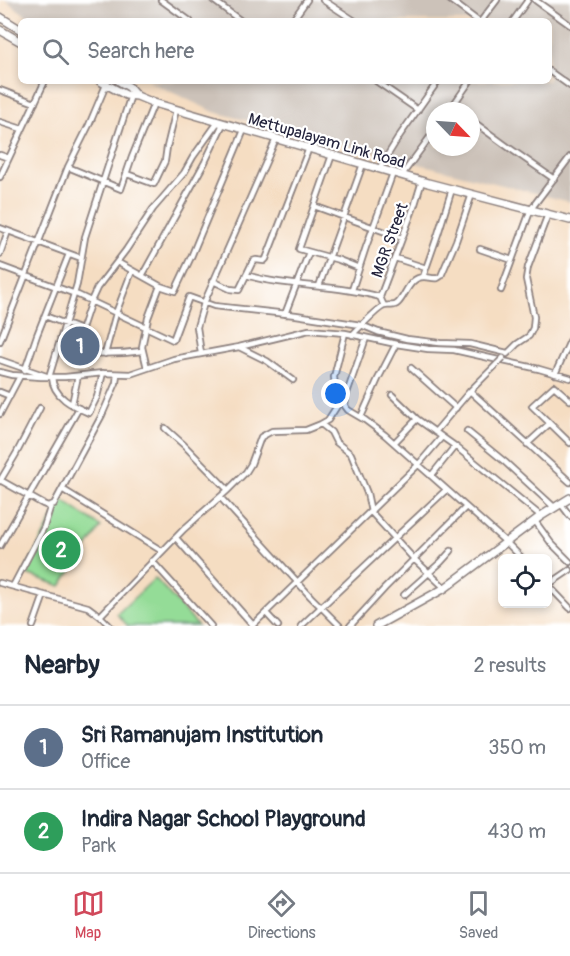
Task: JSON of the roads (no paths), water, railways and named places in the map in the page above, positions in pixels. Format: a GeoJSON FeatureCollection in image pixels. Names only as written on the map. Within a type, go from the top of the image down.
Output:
{"type":"FeatureCollection","features":[{"type":"Feature","properties":{"kind":"street"},"geometry":{"type":"LineString","coordinates":[[161,0],[185,18]]}},
{"type":"Feature","properties":{"kind":"street"},"geometry":{"type":"LineString","coordinates":[[213,0],[238,18]]}},
{"type":"Feature","properties":{"kind":"street"},"geometry":{"type":"LineString","coordinates":[[294,18],[307,0]]}},
{"type":"Feature","properties":{"kind":"street"},"geometry":{"type":"LineString","coordinates":[[323,0],[350,18]]}},
{"type":"Feature","properties":{"kind":"street"},"geometry":{"type":"LineString","coordinates":[[450,0],[475,18]]}},
{"type":"Feature","properties":{"kind":"street"},"geometry":{"type":"LineString","coordinates":[[482,18],[497,0]]}},
{"type":"Feature","properties":{"kind":"street"},"geometry":{"type":"LineString","coordinates":[[515,18],[528,0]]}},
{"type":"Feature","properties":{"kind":"street"},"geometry":{"type":"LineString","coordinates":[[535,0],[570,25]]}},
{"type":"Feature","properties":{"kind":"street"},"geometry":{"type":"LineString","coordinates":[[0,18],[18,28]]}},
{"type":"Feature","properties":{"kind":"street"},"geometry":{"type":"LineString","coordinates":[[0,30],[18,40]]}},
{"type":"Feature","properties":{"kind":"street"},"geometry":{"type":"LineString","coordinates":[[552,73],[570,86]]}},
{"type":"Feature","properties":{"kind":"street"},"geometry":{"type":"LineString","coordinates":[[0,177],[44,84]]}},
{"type":"Feature","properties":{"kind":"street"},"geometry":{"type":"LineString","coordinates":[[0,340],[103,84]]}},
{"type":"Feature","properties":{"kind":"street"},"geometry":{"type":"LineString","coordinates":[[103,373],[97,397],[89,413],[59,396],[54,389],[51,377],[78,278],[86,237],[134,96],[126,95],[105,84]]}},
{"type":"Feature","properties":{"kind":"street","name":"Mettupalayam Link Road"},"geometry":{"type":"LineString","coordinates":[[124,84],[134,96],[176,110],[402,176],[570,220]]}},
{"type":"Feature","properties":{"kind":"street"},"geometry":{"type":"LineString","coordinates":[[380,84],[418,110]]}},
{"type":"Feature","properties":{"kind":"street"},"geometry":{"type":"LineString","coordinates":[[379,169],[394,143],[436,84]]}},
{"type":"Feature","properties":{"kind":"street"},"geometry":{"type":"LineString","coordinates":[[456,102],[468,84]]}},
{"type":"Feature","properties":{"kind":"street"},"geometry":{"type":"LineString","coordinates":[[0,90],[35,103]]}},
{"type":"Feature","properties":{"kind":"street"},"geometry":{"type":"LineString","coordinates":[[68,167],[122,189],[154,103]]}},
{"type":"Feature","properties":{"kind":"street"},"geometry":{"type":"LineString","coordinates":[[127,174],[154,184],[165,161],[176,110]]}},
{"type":"Feature","properties":{"kind":"street"},"geometry":{"type":"LineString","coordinates":[[0,122],[22,129]]}},
{"type":"Feature","properties":{"kind":"street"},"geometry":{"type":"LineString","coordinates":[[74,352],[97,288],[147,217],[184,173],[193,157],[220,123]]}},
{"type":"Feature","properties":{"kind":"street"},"geometry":{"type":"LineString","coordinates":[[142,276],[205,162],[220,123]]}},
{"type":"Feature","properties":{"kind":"street"},"geometry":{"type":"LineString","coordinates":[[480,127],[554,178]]}},
{"type":"Feature","properties":{"kind":"street"},"geometry":{"type":"LineString","coordinates":[[117,262],[160,286],[175,291],[244,130]]}},
{"type":"Feature","properties":{"kind":"street"},"geometry":{"type":"LineString","coordinates":[[201,353],[197,327],[204,303],[276,139]]}},
{"type":"Feature","properties":{"kind":"street"},"geometry":{"type":"LineString","coordinates":[[402,176],[426,143]]}},
{"type":"Feature","properties":{"kind":"street"},"geometry":{"type":"LineString","coordinates":[[213,281],[236,291],[240,288],[253,261],[266,259],[309,148]]}},
{"type":"Feature","properties":{"kind":"street"},"geometry":{"type":"LineString","coordinates":[[0,155],[9,158]]}},
{"type":"Feature","properties":{"kind":"street"},"geometry":{"type":"LineString","coordinates":[[332,155],[299,249],[359,268]]}},
{"type":"Feature","properties":{"kind":"street"},"geometry":{"type":"LineString","coordinates":[[501,290],[531,209],[570,157]]}},
{"type":"Feature","properties":{"kind":"street"},"geometry":{"type":"LineString","coordinates":[[319,286],[363,164]]}},
{"type":"Feature","properties":{"kind":"street"},"geometry":{"type":"LineString","coordinates":[[352,290],[393,172]]}},
{"type":"Feature","properties":{"kind":"street","name":"MGR Street"},"geometry":{"type":"LineString","coordinates":[[384,306],[380,297],[422,181]]}},
{"type":"Feature","properties":{"kind":"street"},"geometry":{"type":"LineString","coordinates":[[423,277],[452,189]]}},
{"type":"Feature","properties":{"kind":"street"},"geometry":{"type":"LineString","coordinates":[[352,335],[384,306],[398,304],[411,283],[418,278],[435,279],[441,276],[472,194]]}},
{"type":"Feature","properties":{"kind":"street"},"geometry":{"type":"LineString","coordinates":[[314,206],[402,238]]}},
{"type":"Feature","properties":{"kind":"street"},"geometry":{"type":"LineString","coordinates":[[435,432],[470,391],[517,344],[529,336],[533,328],[534,317],[526,279],[528,267],[548,214]]}},
{"type":"Feature","properties":{"kind":"street"},"geometry":{"type":"LineString","coordinates":[[0,228],[81,258]]}},
{"type":"Feature","properties":{"kind":"street"},"geometry":{"type":"LineString","coordinates":[[0,254],[8,231]]}},
{"type":"Feature","properties":{"kind":"street"},"geometry":{"type":"LineString","coordinates":[[480,249],[512,261]]}},
{"type":"Feature","properties":{"kind":"street"},"geometry":{"type":"LineString","coordinates":[[285,314],[309,252]]}},
{"type":"Feature","properties":{"kind":"street"},"geometry":{"type":"LineString","coordinates":[[25,370],[69,254]]}},
{"type":"Feature","properties":{"kind":"street"},"geometry":{"type":"LineString","coordinates":[[395,258],[426,268]]}},
{"type":"Feature","properties":{"kind":"street"},"geometry":{"type":"LineString","coordinates":[[0,266],[91,300],[173,340],[189,297],[214,306],[361,325],[407,339],[470,344],[507,354]]}},
{"type":"Feature","properties":{"kind":"street"},"geometry":{"type":"LineString","coordinates":[[105,354],[116,313],[132,271]]}},
{"type":"Feature","properties":{"kind":"street"},"geometry":{"type":"LineString","coordinates":[[246,275],[273,282],[352,290],[380,297]]}},
{"type":"Feature","properties":{"kind":"street"},"geometry":{"type":"LineString","coordinates":[[147,368],[142,351],[150,310],[160,286]]}},
{"type":"Feature","properties":{"kind":"street"},"geometry":{"type":"LineString","coordinates":[[45,316],[81,330]]}},
{"type":"Feature","properties":{"kind":"street"},"geometry":{"type":"LineString","coordinates":[[0,372],[20,376],[51,377],[103,373],[130,374],[174,359],[239,347],[309,330],[345,333],[428,349],[454,350],[570,378]]}},
{"type":"Feature","properties":{"kind":"street"},"geometry":{"type":"LineString","coordinates":[[345,333],[334,377],[337,401],[378,429],[518,554]]}},
{"type":"Feature","properties":{"kind":"street"},"geometry":{"type":"LineString","coordinates":[[100,616],[162,551],[228,490],[251,464],[261,437],[272,431],[306,430],[328,420],[346,396],[366,338]]}},
{"type":"Feature","properties":{"kind":"street"},"geometry":{"type":"LineString","coordinates":[[555,374],[570,341]]}},
{"type":"Feature","properties":{"kind":"street"},"geometry":{"type":"LineString","coordinates":[[361,417],[396,344]]}},
{"type":"Feature","properties":{"kind":"street"},"geometry":{"type":"LineString","coordinates":[[239,347],[267,361],[293,380]]}},
{"type":"Feature","properties":{"kind":"street"},"geometry":{"type":"LineString","coordinates":[[58,350],[105,354],[142,351]]}},
{"type":"Feature","properties":{"kind":"street"},"geometry":{"type":"LineString","coordinates":[[0,360],[51,377]]}},
{"type":"Feature","properties":{"kind":"street"},"geometry":{"type":"LineString","coordinates":[[411,368],[456,408]]}},
{"type":"Feature","properties":{"kind":"street"},"geometry":{"type":"LineString","coordinates":[[13,586],[44,527],[51,506],[106,408],[116,383],[117,374]]}},
{"type":"Feature","properties":{"kind":"street"},"geometry":{"type":"LineString","coordinates":[[0,414],[20,376]]}},
{"type":"Feature","properties":{"kind":"street"},"geometry":{"type":"LineString","coordinates":[[72,404],[78,376]]}},
{"type":"Feature","properties":{"kind":"street"},"geometry":{"type":"LineString","coordinates":[[570,400],[555,386],[532,406],[570,443]]}},
{"type":"Feature","properties":{"kind":"street"},"geometry":{"type":"LineString","coordinates":[[470,391],[570,482]]}},
{"type":"Feature","properties":{"kind":"street"},"geometry":{"type":"LineString","coordinates":[[0,392],[10,396]]}},
{"type":"Feature","properties":{"kind":"street"},"geometry":{"type":"LineString","coordinates":[[392,395],[538,519],[551,543],[570,562]]}},
{"type":"Feature","properties":{"kind":"street"},"geometry":{"type":"LineString","coordinates":[[40,408],[0,481],[51,506]]}},
{"type":"Feature","properties":{"kind":"street"},"geometry":{"type":"LineString","coordinates":[[0,546],[79,408]]}},
{"type":"Feature","properties":{"kind":"street"},"geometry":{"type":"LineString","coordinates":[[394,443],[417,418]]}},
{"type":"Feature","properties":{"kind":"street"},"geometry":{"type":"LineString","coordinates":[[321,424],[331,432],[336,442],[351,454],[367,493],[371,512],[414,559],[445,588]]}},
{"type":"Feature","properties":{"kind":"street"},"geometry":{"type":"LineString","coordinates":[[527,444],[549,424]]}},
{"type":"Feature","properties":{"kind":"street"},"geometry":{"type":"LineString","coordinates":[[165,428],[228,490]]}},
{"type":"Feature","properties":{"kind":"street"},"geometry":{"type":"LineString","coordinates":[[467,431],[570,516]]}},
{"type":"Feature","properties":{"kind":"street"},"geometry":{"type":"LineString","coordinates":[[176,538],[253,625],[371,512],[418,465],[441,438]]}},
{"type":"Feature","properties":{"kind":"street"},"geometry":{"type":"LineString","coordinates":[[431,476],[454,446]]}},
{"type":"Feature","properties":{"kind":"street"},"geometry":{"type":"LineString","coordinates":[[62,489],[162,551]]}},
{"type":"Feature","properties":{"kind":"street"},"geometry":{"type":"LineString","coordinates":[[301,626],[446,490]]}},
{"type":"Feature","properties":{"kind":"street"},"geometry":{"type":"LineString","coordinates":[[220,497],[340,626]]}},
{"type":"Feature","properties":{"kind":"street"},"geometry":{"type":"LineString","coordinates":[[376,626],[445,588],[570,498]]}},
{"type":"Feature","properties":{"kind":"street"},"geometry":{"type":"LineString","coordinates":[[350,626],[466,507]]}},
{"type":"Feature","properties":{"kind":"street"},"geometry":{"type":"LineString","coordinates":[[404,595],[451,551]]}},
{"type":"Feature","properties":{"kind":"street"},"geometry":{"type":"LineString","coordinates":[[152,561],[211,626]]}},
{"type":"Feature","properties":{"kind":"street"},"geometry":{"type":"LineString","coordinates":[[552,582],[570,570]]}},
{"type":"Feature","properties":{"kind":"street"},"geometry":{"type":"LineString","coordinates":[[0,583],[88,608],[110,626]]}},
{"type":"Feature","properties":{"kind":"street"},"geometry":{"type":"LineString","coordinates":[[552,589],[570,608]]}},
{"type":"Feature","properties":{"kind":"street"},"geometry":{"type":"LineString","coordinates":[[33,626],[44,595]]}},
{"type":"Feature","properties":{"kind":"street"},"geometry":{"type":"LineString","coordinates":[[266,613],[278,626]]}},
{"type":"Feature","properties":{"kind":"place","name":"Sri Ramanujam Institution"},"geometry":{"type":"Point","coordinates":[80,346]}},
{"type":"Feature","properties":{"kind":"place","name":"Indira Nagar School Playground"},"geometry":{"type":"Point","coordinates":[61,550]}}]}
